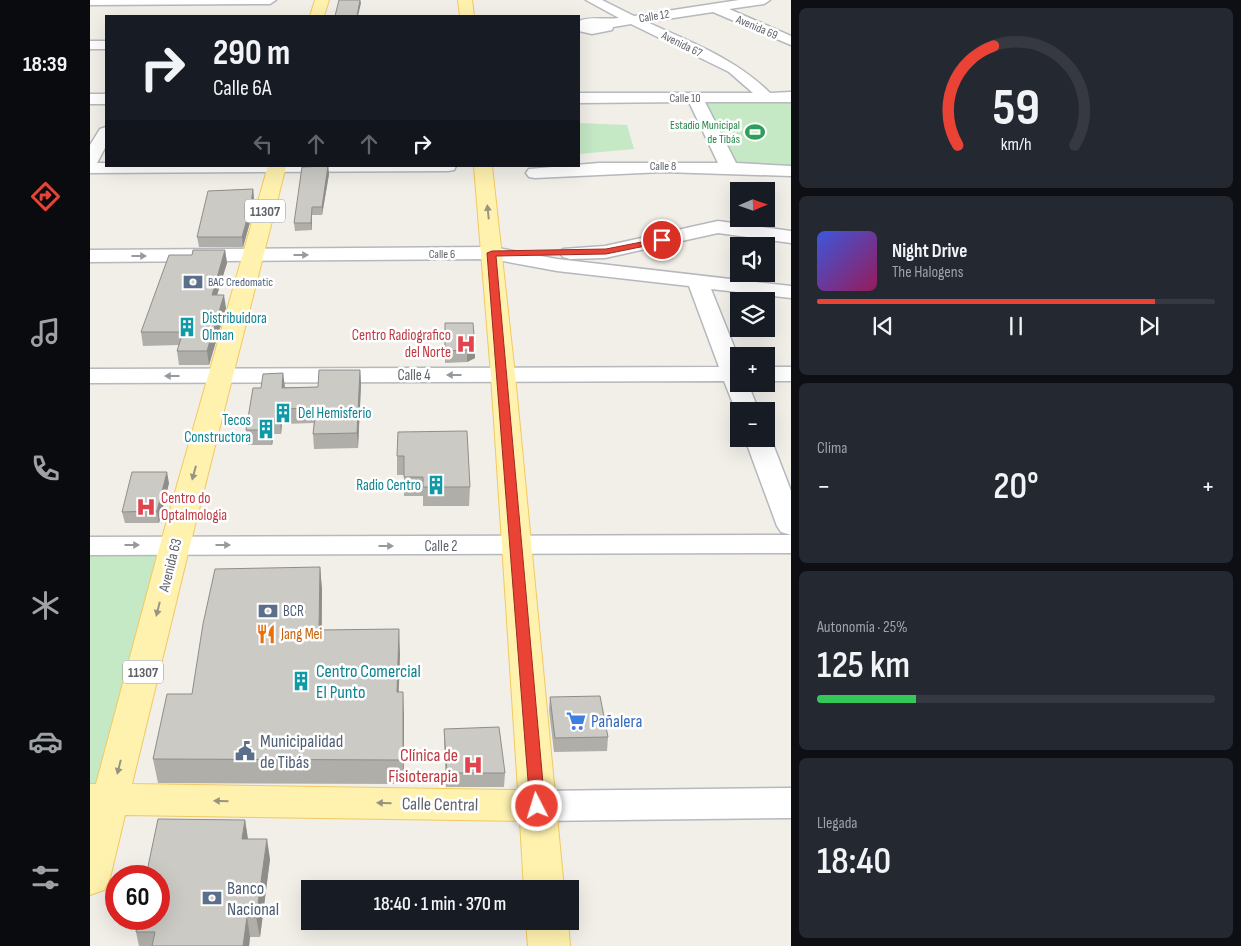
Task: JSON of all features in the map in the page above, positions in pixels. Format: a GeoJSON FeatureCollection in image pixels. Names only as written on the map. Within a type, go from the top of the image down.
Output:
{"type":"FeatureCollection","features":[{"type":"Feature","properties":{"kind":"main road"},"geometry":{"type":"LineString","coordinates":[[317,15],[322,0]]}},
{"type":"Feature","properties":{"kind":"main road"},"geometry":{"type":"LineString","coordinates":[[465,0],[467,15]]}},
{"type":"Feature","properties":{"kind":"main road","name":"Avenida 63"},"geometry":{"type":"LineString","coordinates":[[90,878],[100,800],[174,545],[277,167]]}},
{"type":"Feature","properties":{"kind":"main road"},"geometry":{"type":"LineString","coordinates":[[483,167],[503,374],[543,880]]}},
{"type":"Feature","properties":{"kind":"main road","name":"Calle Central"},"geometry":{"type":"LineString","coordinates":[[100,800],[537,806]]}},
{"type":"Feature","properties":{"kind":"main road"},"geometry":{"type":"LineString","coordinates":[[547,930],[548,946]]}},
{"type":"Feature","properties":{"kind":"street"},"geometry":{"type":"LineString","coordinates":[[174,15],[182,0]]}},
{"type":"Feature","properties":{"kind":"street"},"geometry":{"type":"LineString","coordinates":[[90,1],[270,0]]}},
{"type":"Feature","properties":{"kind":"street","name":"Avenida 67"},"geometry":{"type":"LineString","coordinates":[[592,0],[734,69],[749,80],[766,97]]}},
{"type":"Feature","properties":{"kind":"street","name":"Avenida 69"},"geometry":{"type":"LineString","coordinates":[[696,0],[791,41]]}},
{"type":"Feature","properties":{"kind":"street","name":"Calle 12"},"geometry":{"type":"LineString","coordinates":[[605,24],[764,0]]}},
{"type":"Feature","properties":{"kind":"street"},"geometry":{"type":"LineString","coordinates":[[90,45],[105,45]]}},
{"type":"Feature","properties":{"kind":"street","name":"Calle 10"},"geometry":{"type":"LineString","coordinates":[[580,98],[791,97]]}},
{"type":"Feature","properties":{"kind":"street"},"geometry":{"type":"LineString","coordinates":[[696,98],[729,167]]}},
{"type":"Feature","properties":{"kind":"street"},"geometry":{"type":"LineString","coordinates":[[90,99],[105,99]]}},
{"type":"Feature","properties":{"kind":"street"},"geometry":{"type":"LineString","coordinates":[[90,160],[105,134]]}},
{"type":"Feature","properties":{"kind":"street"},"geometry":{"type":"LineString","coordinates":[[90,168],[184,167]]}},
{"type":"Feature","properties":{"kind":"street","name":"Calle 8"},"geometry":{"type":"LineString","coordinates":[[535,174],[615,167],[729,167],[791,171]]}},
{"type":"Feature","properties":{"kind":"street"},"geometry":{"type":"LineString","coordinates":[[557,259],[606,252],[718,227],[791,237]]}},
{"type":"Feature","properties":{"kind":"street","name":"Calle 6"},"geometry":{"type":"LineString","coordinates":[[90,256],[492,253],[557,259],[698,282],[791,292]]}},
{"type":"Feature","properties":{"kind":"street"},"geometry":{"type":"LineString","coordinates":[[698,282],[730,359]]}},
{"type":"Feature","properties":{"kind":"street","name":"Calle 4"},"geometry":{"type":"LineString","coordinates":[[90,376],[730,374]]}},
{"type":"Feature","properties":{"kind":"street"},"geometry":{"type":"LineString","coordinates":[[775,374],[791,374]]}},
{"type":"Feature","properties":{"kind":"street"},"geometry":{"type":"LineString","coordinates":[[761,447],[791,526]]}},
{"type":"Feature","properties":{"kind":"street","name":"Calle 2"},"geometry":{"type":"LineString","coordinates":[[90,546],[791,544]]}},
{"type":"Feature","properties":{"kind":"street","name":"Calle Central"},"geometry":{"type":"LineString","coordinates":[[537,806],[791,803]]}},
{"type":"Feature","properties":{"kind":"green space","name":"Estadio Municipal de Tibás"},"geometry":{"type":"Polygon","coordinates":[[[791,100],[791,167],[735,164],[704,101],[791,100]]]}},
{"type":"Feature","properties":{"kind":"green space"},"geometry":{"type":"Polygon","coordinates":[[[580,123],[627,125],[634,149],[580,154],[580,123]]]}},
{"type":"Feature","properties":{"kind":"green space"},"geometry":{"type":"Polygon","coordinates":[[[166,552],[98,787],[90,787],[90,553],[166,552]]]}},
{"type":"Feature","properties":{"kind":"building"},"geometry":{"type":"Polygon","coordinates":[[[339,0],[360,0],[357,15],[335,15],[339,0]]]}},
{"type":"Feature","properties":{"kind":"building"},"geometry":{"type":"Polygon","coordinates":[[[302,167],[328,167],[322,207],[312,207],[311,223],[294,223],[302,167]]]}},
{"type":"Feature","properties":{"kind":"building"},"geometry":{"type":"Polygon","coordinates":[[[253,189],[251,205],[242,237],[197,237],[208,191],[253,189]]]}},
{"type":"Feature","properties":{"kind":"building"},"geometry":{"type":"Polygon","coordinates":[[[193,250],[225,250],[212,295],[224,295],[207,351],[177,351],[183,332],[141,332],[169,255],[192,255],[193,250]]]}},
{"type":"Feature","properties":{"kind":"building"},"geometry":{"type":"Polygon","coordinates":[[[445,323],[473,323],[475,347],[467,350],[445,351],[445,323]]]}},
{"type":"Feature","properties":{"kind":"building"},"geometry":{"type":"Polygon","coordinates":[[[319,370],[360,370],[357,433],[313,434],[316,408],[281,409],[280,419],[272,419],[270,430],[246,430],[253,388],[261,388],[263,374],[283,373],[282,388],[318,387],[319,370]]]}},
{"type":"Feature","properties":{"kind":"building","name":"Radio Centro"},"geometry":{"type":"Polygon","coordinates":[[[467,431],[470,487],[423,487],[423,477],[404,477],[404,456],[397,456],[398,432],[467,431]]]}},
{"type":"Feature","properties":{"kind":"building"},"geometry":{"type":"Polygon","coordinates":[[[132,472],[167,472],[157,511],[122,512],[132,472]]]}},
{"type":"Feature","properties":{"kind":"building"},"geometry":{"type":"Polygon","coordinates":[[[320,567],[319,630],[399,629],[397,692],[403,692],[403,760],[153,759],[167,694],[192,694],[203,624],[215,569],[320,567]]]}},
{"type":"Feature","properties":{"kind":"building"},"geometry":{"type":"Polygon","coordinates":[[[600,696],[608,737],[555,738],[550,697],[600,696]]]}},
{"type":"Feature","properties":{"kind":"building","name":"Clínica de Fisioterapia"},"geometry":{"type":"Polygon","coordinates":[[[499,727],[505,773],[447,773],[444,729],[499,727]]]}},
{"type":"Feature","properties":{"kind":"building","name":"Banco Nacional"},"geometry":{"type":"Polygon","coordinates":[[[158,819],[245,820],[242,839],[267,839],[256,917],[247,917],[243,946],[152,946],[155,932],[136,932],[136,930],[170,930],[170,865],[148,865],[158,819]]]}},
{"type":"Feature","properties":{"kind":"place","name":"Estadio Municipal de Tibás"},"geometry":{"type":"Point","coordinates":[755,132]}},
{"type":"Feature","properties":{"kind":"place","name":"BAC Credomatic"},"geometry":{"type":"Point","coordinates":[193,282]}},
{"type":"Feature","properties":{"kind":"place","name":"Distribuidora Olman"},"geometry":{"type":"Point","coordinates":[187,327]}},
{"type":"Feature","properties":{"kind":"place","name":"Centro Radiografico del Norte"},"geometry":{"type":"Point","coordinates":[466,344]}},
{"type":"Feature","properties":{"kind":"place","name":"Del Hemisferio"},"geometry":{"type":"Point","coordinates":[283,413]}},
{"type":"Feature","properties":{"kind":"place","name":"Tecos Constructora"},"geometry":{"type":"Point","coordinates":[266,429]}},
{"type":"Feature","properties":{"kind":"place","name":"Radio Centro"},"geometry":{"type":"Point","coordinates":[436,485]}},
{"type":"Feature","properties":{"kind":"place","name":"Centro do Optalmologia"},"geometry":{"type":"Point","coordinates":[146,507]}},
{"type":"Feature","properties":{"kind":"place","name":"BCR"},"geometry":{"type":"Point","coordinates":[268,611]}},
{"type":"Feature","properties":{"kind":"place","name":"Jang Mei"},"geometry":{"type":"Point","coordinates":[266,634]}},
{"type":"Feature","properties":{"kind":"place","name":"Centro Comercial El Punto"},"geometry":{"type":"Point","coordinates":[301,681]}},
{"type":"Feature","properties":{"kind":"place","name":"Pañalera"},"geometry":{"type":"Point","coordinates":[576,721]}},
{"type":"Feature","properties":{"kind":"place","name":"Municipalidad de Tibás"},"geometry":{"type":"Point","coordinates":[245,751]}},
{"type":"Feature","properties":{"kind":"place","name":"Clínica de Fisioterapia"},"geometry":{"type":"Point","coordinates":[473,765]}},
{"type":"Feature","properties":{"kind":"place","name":"Banco Nacional"},"geometry":{"type":"Point","coordinates":[212,898]}},
{"type":"Feature","properties":{"kind":"route"},"geometry":{"type":"LineString","coordinates":[[537,806],[492,253],[556,254],[606,252],[662,240]]}}]}
